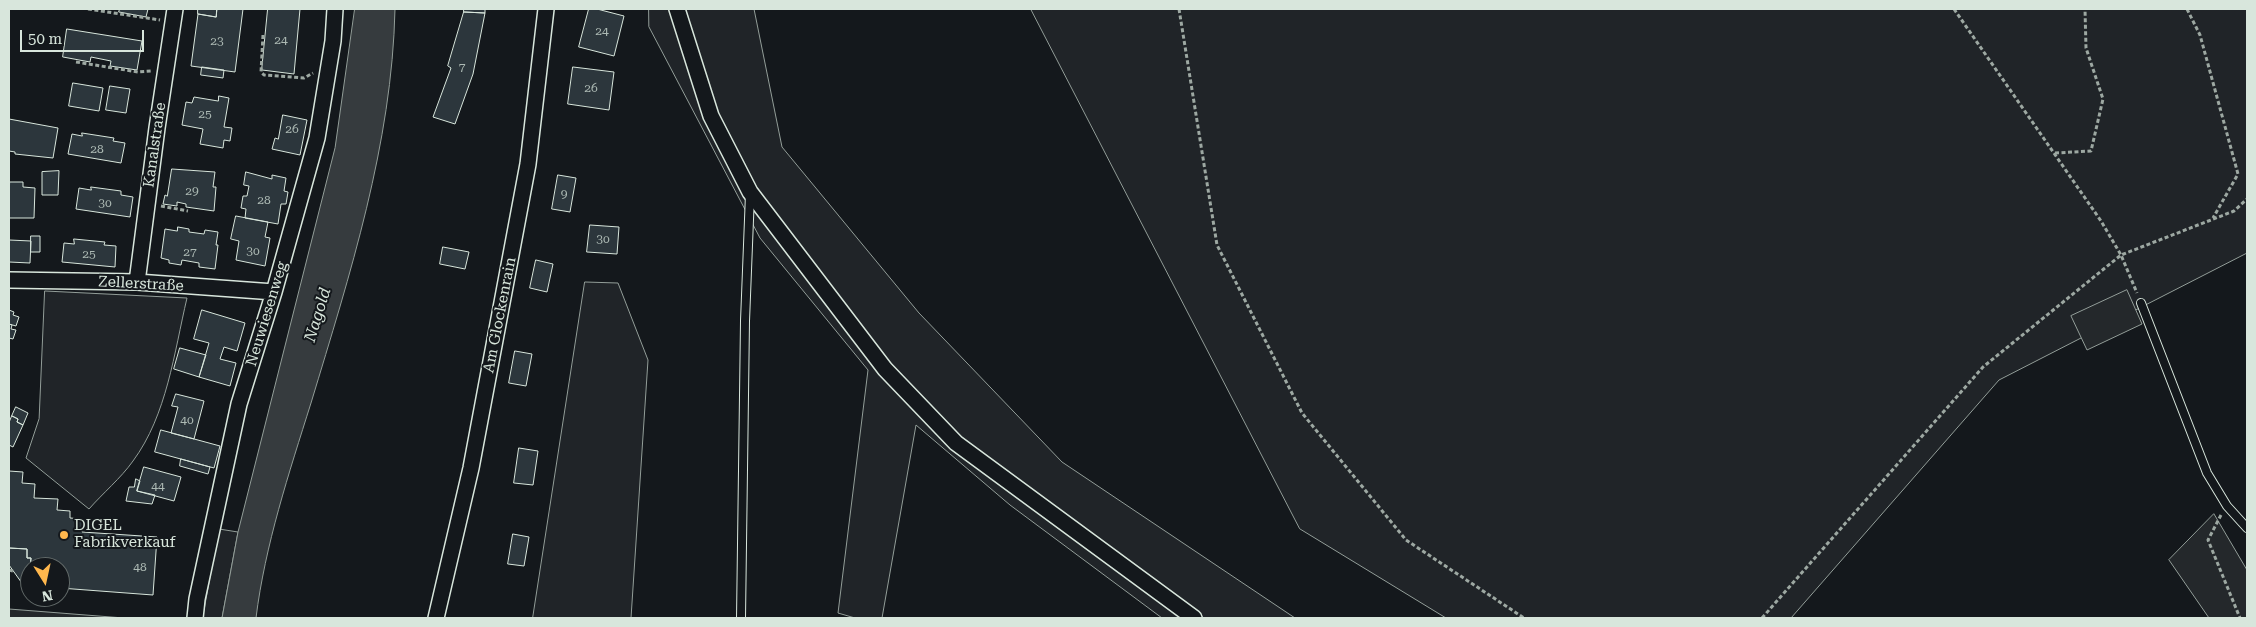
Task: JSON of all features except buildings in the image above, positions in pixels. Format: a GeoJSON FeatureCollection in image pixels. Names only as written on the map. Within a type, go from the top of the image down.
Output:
{"type":"FeatureCollection","features":[{"type":"Feature","properties":{"kind":"street","name":"Neuwiesenweg"},"geometry":{"type":"LineString","coordinates":[[195,618],[197,599],[239,404],[274,292],[317,138],[333,41],[335,9]]}},
{"type":"Feature","properties":{"kind":"street","name":"Am Glockenrain"},"geometry":{"type":"LineString","coordinates":[[436,618],[472,468],[528,164],[546,9]]}},
{"type":"Feature","properties":{"kind":"street"},"geometry":{"type":"LineString","coordinates":[[677,9],[711,116],[750,192],[885,369],[956,444],[1194,618]]}},
{"type":"Feature","properties":{"kind":"street","name":"Kanalstraße"},"geometry":{"type":"LineString","coordinates":[[137,282],[174,15]]}},
{"type":"Feature","properties":{"kind":"street","name":"Zellerstraße"},"geometry":{"type":"LineString","coordinates":[[9,280],[137,282],[274,292]]}},
{"type":"Feature","properties":{"kind":"lane"},"geometry":{"type":"LineString","coordinates":[[741,618],[745,321],[750,192]]}},
{"type":"Feature","properties":{"kind":"lane"},"geometry":{"type":"LineString","coordinates":[[2141,303],[2207,472],[2226,506],[2247,528]]}},
{"type":"Feature","properties":{"kind":"path"},"geometry":{"type":"LineString","coordinates":[[88,9],[174,15]]}},
{"type":"Feature","properties":{"kind":"path"},"geometry":{"type":"LineString","coordinates":[[1179,9],[1217,245],[1302,414],[1406,540],[1524,618]]}},
{"type":"Feature","properties":{"kind":"path"},"geometry":{"type":"LineString","coordinates":[[1954,9],[2101,221],[2121,255],[2141,303]]}},
{"type":"Feature","properties":{"kind":"path"},"geometry":{"type":"LineString","coordinates":[[2055,153],[2091,151],[2103,99],[2086,48],[2085,9]]}},
{"type":"Feature","properties":{"kind":"path"},"geometry":{"type":"LineString","coordinates":[[2187,9],[2200,35],[2238,174],[2213,219]]}},
{"type":"Feature","properties":{"kind":"path"},"geometry":{"type":"LineString","coordinates":[[263,35],[261,72],[264,75],[304,78],[315,72],[328,72]]}},
{"type":"Feature","properties":{"kind":"path"},"geometry":{"type":"LineString","coordinates":[[76,62],[138,72],[146,70],[165,73]]}},
{"type":"Feature","properties":{"kind":"path"},"geometry":{"type":"LineString","coordinates":[[1762,618],[1983,367],[2121,255],[2234,210],[2247,199]]}},
{"type":"Feature","properties":{"kind":"path"},"geometry":{"type":"LineString","coordinates":[[147,204],[188,211]]}},
{"type":"Feature","properties":{"kind":"path"},"geometry":{"type":"LineString","coordinates":[[2226,506],[2208,540],[2240,618]]}},
{"type":"Feature","properties":{"kind":"shaded area"},"geometry":{"type":"Polygon","coordinates":[[[649,9],[754,9],[782,147],[919,313],[1062,462],[1295,618],[1162,618],[1010,505],[916,425],[882,618],[855,618],[838,613],[868,370],[760,238],[649,27],[649,9]]]}},
{"type":"Feature","properties":{"kind":"shaded area"},"geometry":{"type":"Polygon","coordinates":[[[1031,9],[2247,9],[2247,253],[1999,380],[1791,618],[1446,618],[1300,529],[1031,9]]]}},
{"type":"Feature","properties":{"kind":"shaded area"},"geometry":{"type":"Polygon","coordinates":[[[585,282],[618,283],[648,360],[631,618],[533,618],[585,282]]]}},
{"type":"Feature","properties":{"kind":"shaded area"},"geometry":{"type":"Polygon","coordinates":[[[2127,290],[2142,324],[2087,350],[2071,316],[2127,290]]]}},
{"type":"Feature","properties":{"kind":"shaded area"},"geometry":{"type":"Polygon","coordinates":[[[45,291],[187,298],[168,383],[154,424],[145,443],[133,461],[89,509],[26,458],[39,419],[45,291]]]}},
{"type":"Feature","properties":{"kind":"shaded area"},"geometry":{"type":"Polygon","coordinates":[[[2214,514],[2247,570],[2247,618],[2209,618],[2169,560],[2214,514]]]}},
{"type":"Feature","properties":{"kind":"shaded area"},"geometry":{"type":"Polygon","coordinates":[[[219,529],[238,532],[222,618],[203,618],[219,529]]]}},
{"type":"Feature","properties":{"kind":"shaded area"},"geometry":{"type":"Polygon","coordinates":[[[9,609],[124,618],[9,618],[9,609]]]}},
{"type":"Feature","properties":{"kind":"water","name":"Nagold"},"geometry":{"type":"Polygon","coordinates":[[[355,9],[395,9],[386,109],[367,208],[326,355],[279,509],[265,563],[256,618],[222,618],[238,532],[335,148],[355,9]]]}},
{"type":"Feature","properties":{"kind":"place","name":"DIGEL Fabrikverkauf"},"geometry":{"type":"Point","coordinates":[64,535]}}]}
